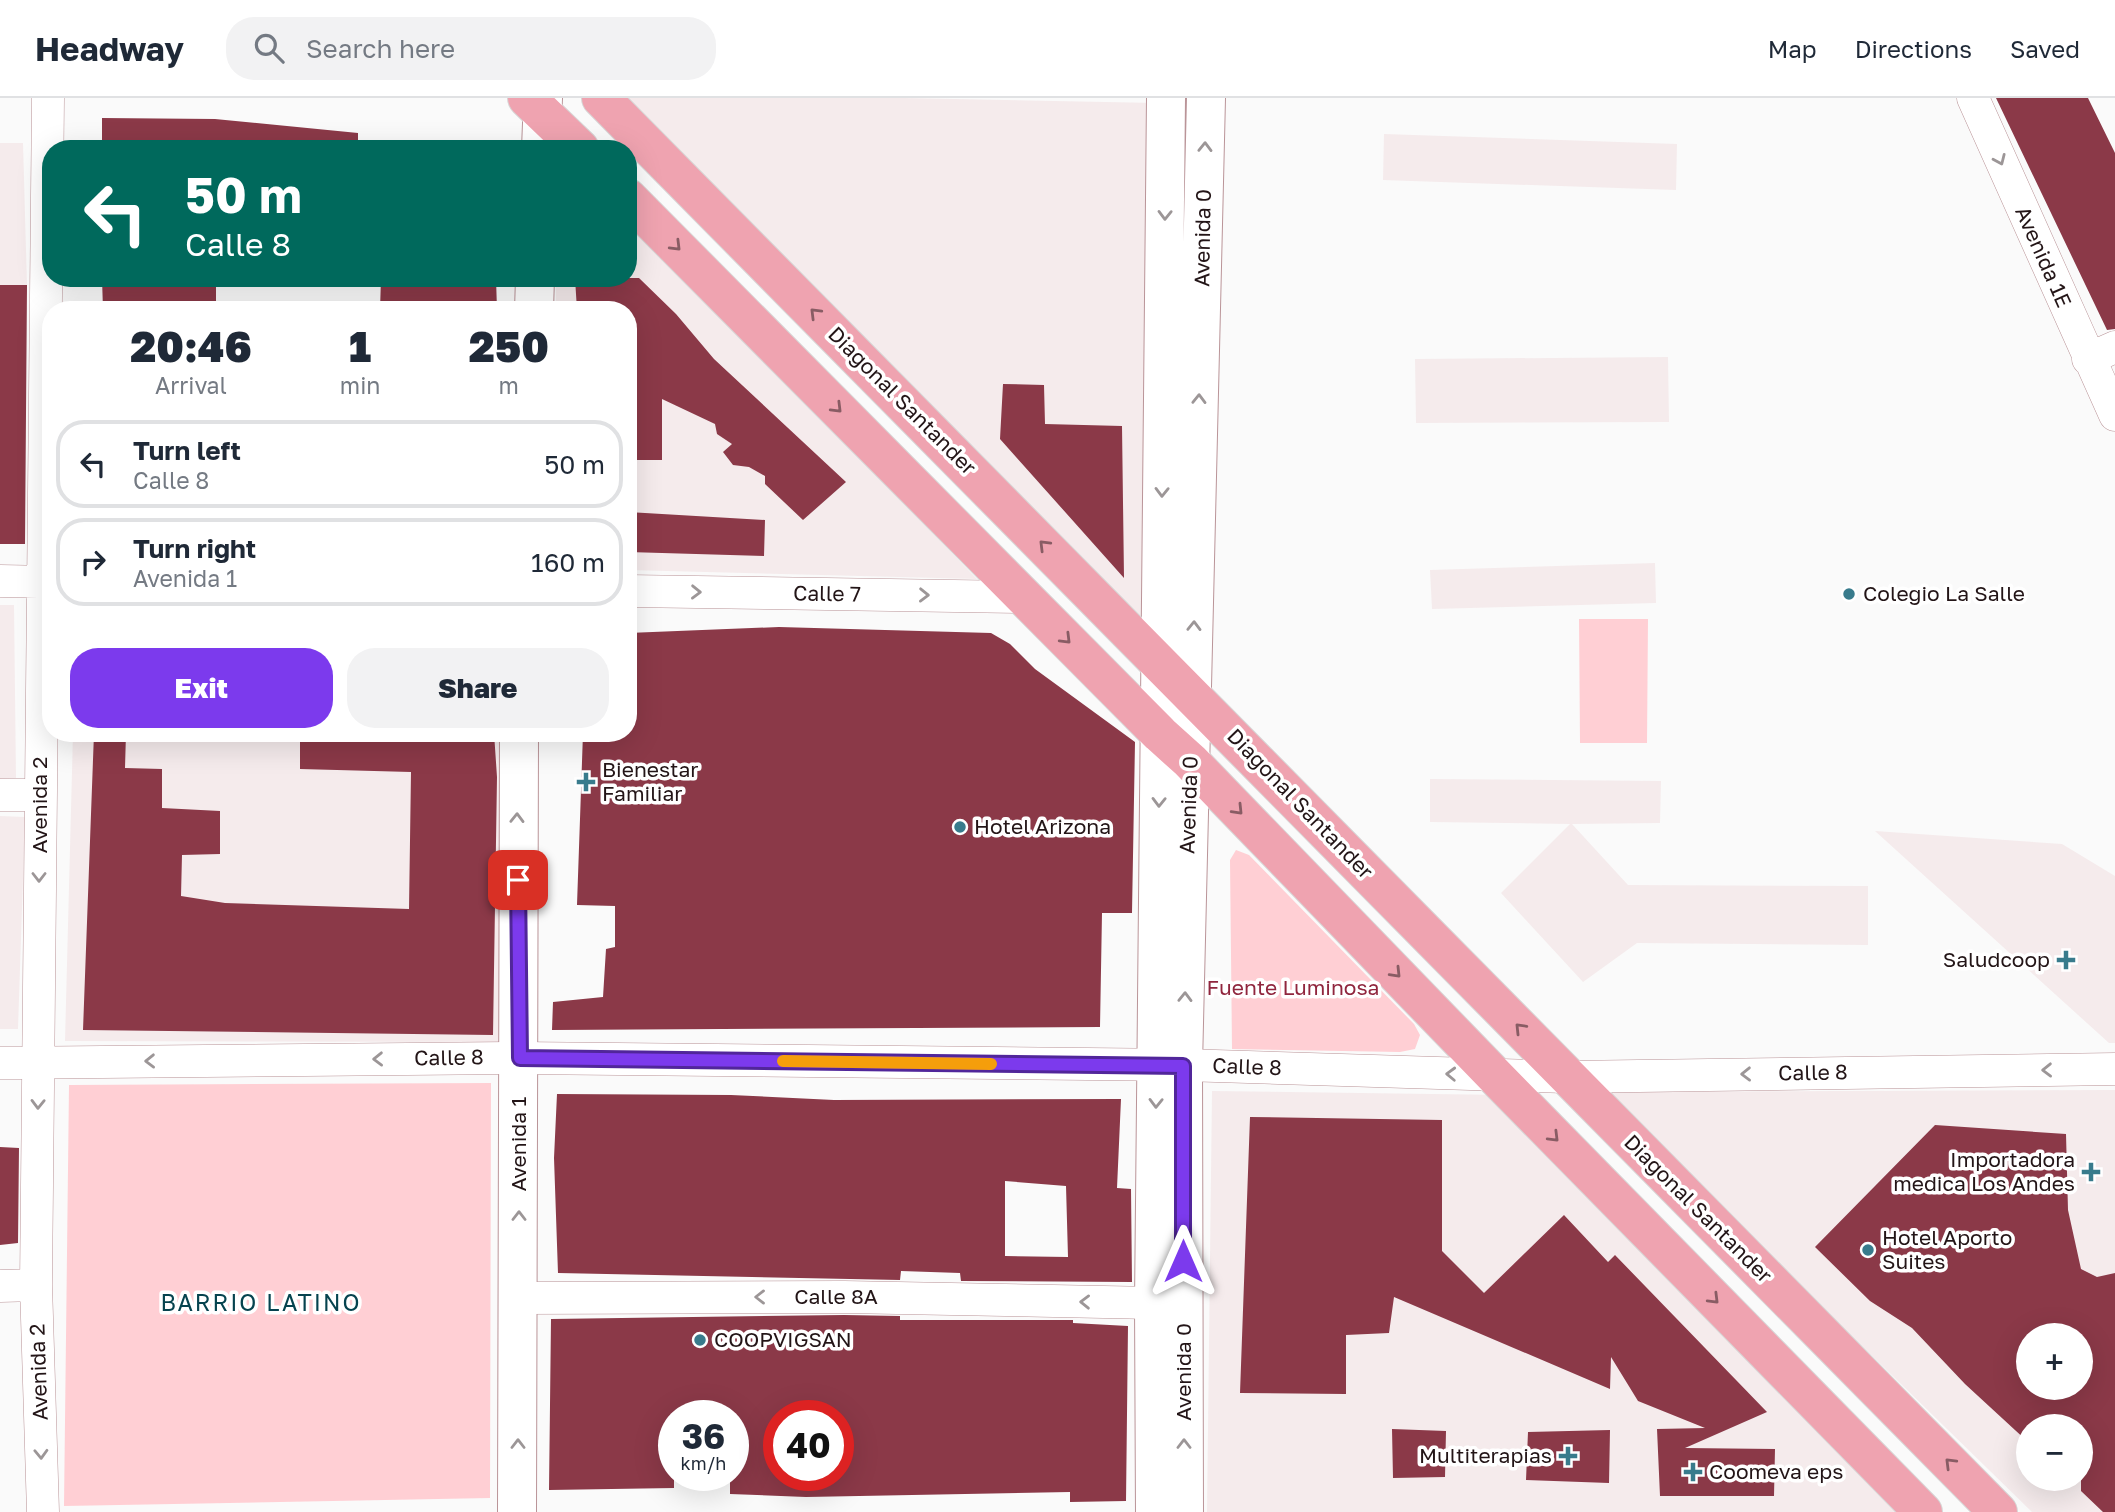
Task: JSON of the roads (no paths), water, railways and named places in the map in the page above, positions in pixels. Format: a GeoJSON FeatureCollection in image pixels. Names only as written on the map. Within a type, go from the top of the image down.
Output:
{"type":"FeatureCollection","features":[{"type":"Feature","properties":{"kind":"main road","name":"Diagonal Santander"},"geometry":{"type":"LineString","coordinates":[[601,98],[1998,1512]]}},
{"type":"Feature","properties":{"kind":"main road"},"geometry":{"type":"LineString","coordinates":[[537,102],[572,140]]}},
{"type":"Feature","properties":{"kind":"main road"},"geometry":{"type":"LineString","coordinates":[[637,207],[1160,734],[1191,761],[1494,1075],[1923,1512]]}},
{"type":"Feature","properties":{"kind":"street","name":"Avenida 2"},"geometry":{"type":"LineString","coordinates":[[48,98],[48,140]]}},
{"type":"Feature","properties":{"kind":"street","name":"Avenida 0"},"geometry":{"type":"LineString","coordinates":[[1166,98],[1160,734],[1184,1512]]}},
{"type":"Feature","properties":{"kind":"street","name":"Avenida 0"},"geometry":{"type":"LineString","coordinates":[[1154,1512],[1154,1303],[1191,761],[1206,98]]}},
{"type":"Feature","properties":{"kind":"street","name":"Avenida 1E"},"geometry":{"type":"LineString","coordinates":[[1973,98],[2101,353],[2115,415]]}},
{"type":"Feature","properties":{"kind":"street"},"geometry":{"type":"LineString","coordinates":[[537,102],[540,140]]}},
{"type":"Feature","properties":{"kind":"street"},"geometry":{"type":"LineString","coordinates":[[0,581],[42,582]]}},
{"type":"Feature","properties":{"kind":"street","name":"Calle 7"},"geometry":{"type":"LineString","coordinates":[[637,591],[1025,597]]}},
{"type":"Feature","properties":{"kind":"street","name":"Avenida 2"},"geometry":{"type":"LineString","coordinates":[[42,734],[36,1285],[43,1512]]}},
{"type":"Feature","properties":{"kind":"street","name":"Avenida 1"},"geometry":{"type":"LineString","coordinates":[[517,1512],[519,742]]}},
{"type":"Feature","properties":{"kind":"street"},"geometry":{"type":"LineString","coordinates":[[0,795],[40,795]]}},
{"type":"Feature","properties":{"kind":"street","name":"Calle 8"},"geometry":{"type":"LineString","coordinates":[[0,1063],[520,1058],[1170,1066],[1568,1077],[2115,1069]]}},
{"type":"Feature","properties":{"kind":"street"},"geometry":{"type":"LineString","coordinates":[[0,1286],[36,1285]]}},
{"type":"Feature","properties":{"kind":"street","name":"Calle 8A"},"geometry":{"type":"LineString","coordinates":[[519,1298],[844,1297],[1154,1303]]}},
{"type":"Feature","properties":{"kind":"place","name":"Colegio La Salle"},"geometry":{"type":"Point","coordinates":[1849,594]}},
{"type":"Feature","properties":{"kind":"place","name":"Bienestar Familiar"},"geometry":{"type":"Point","coordinates":[586,782]}},
{"type":"Feature","properties":{"kind":"place","name":"Hotel Arizona"},"geometry":{"type":"Point","coordinates":[960,827]}},
{"type":"Feature","properties":{"kind":"place","name":"Saludcoop"},"geometry":{"type":"Point","coordinates":[2066,960]}},
{"type":"Feature","properties":{"kind":"place","name":"Importadora medica Los Andes"},"geometry":{"type":"Point","coordinates":[2091,1172]}},
{"type":"Feature","properties":{"kind":"place","name":"Hotel Aporto Suites"},"geometry":{"type":"Point","coordinates":[1868,1250]}},
{"type":"Feature","properties":{"kind":"place","name":"COOPVIGSAN"},"geometry":{"type":"Point","coordinates":[700,1340]}},
{"type":"Feature","properties":{"kind":"place","name":"Multiterapias"},"geometry":{"type":"Point","coordinates":[1568,1456]}},
{"type":"Feature","properties":{"kind":"place","name":"Coomeva eps"},"geometry":{"type":"Point","coordinates":[1693,1472]}},
{"type":"Feature","properties":{"kind":"district","name":"BARRIO LATINO"},"geometry":{"type":"Point","coordinates":[261,1303]}},
{"type":"Feature","properties":{"kind":"park label","name":"Fuente Luminosa"},"geometry":{"type":"Point","coordinates":[1293,988]}}]}
